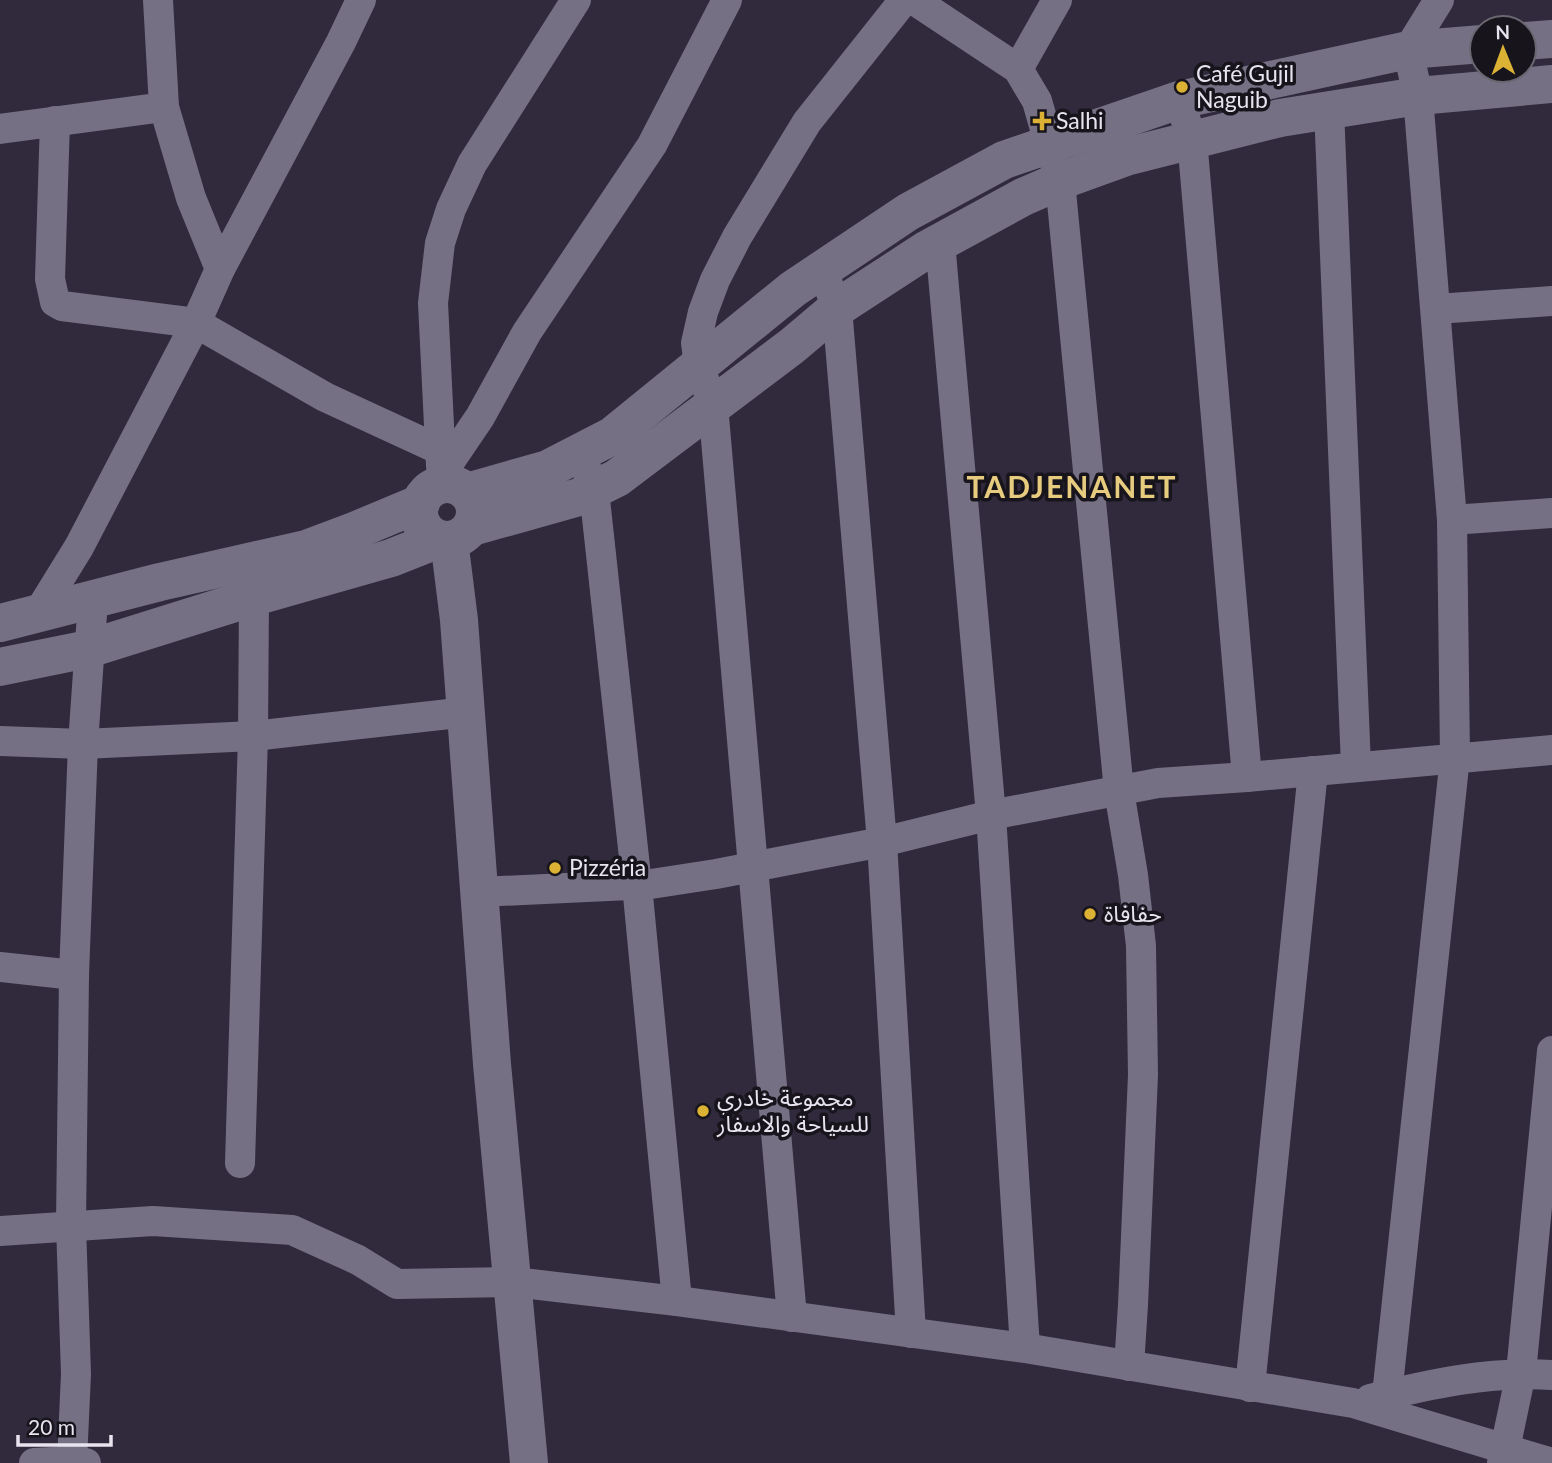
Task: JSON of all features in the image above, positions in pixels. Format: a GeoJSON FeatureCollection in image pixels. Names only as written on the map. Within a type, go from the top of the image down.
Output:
{"type":"FeatureCollection","features":[{"type":"Feature","properties":{"kind":"main road"},"geometry":{"type":"LineString","coordinates":[[0,623],[306,549],[548,469],[612,436],[793,289],[908,212],[1004,159],[1179,100],[1408,50],[1468,45]]}},
{"type":"Feature","properties":{"kind":"main road"},"geometry":{"type":"LineString","coordinates":[[446,501],[540,510],[594,490],[617,478],[792,346],[837,308],[940,242],[1060,180],[1129,156],[1280,118],[1418,96],[1552,84]]}},
{"type":"Feature","properties":{"kind":"main road"},"geometry":{"type":"LineString","coordinates":[[0,667],[88,649],[391,558],[446,501]]}},
{"type":"Feature","properties":{"kind":"main road"},"geometry":{"type":"LineString","coordinates":[[446,501],[467,712],[492,1064],[530,1463]]}},
{"type":"Feature","properties":{"kind":"street"},"geometry":{"type":"LineString","coordinates":[[158,0],[164,107],[191,198],[220,269]]}},
{"type":"Feature","properties":{"kind":"street"},"geometry":{"type":"LineString","coordinates":[[37,615],[79,547],[197,323],[220,269],[361,0]]}},
{"type":"Feature","properties":{"kind":"street"},"geometry":{"type":"LineString","coordinates":[[446,501],[437,416],[433,303],[440,243],[472,164],[576,0]]}},
{"type":"Feature","properties":{"kind":"street"},"geometry":{"type":"LineString","coordinates":[[446,501],[480,417],[527,332],[652,145],[727,0]]}},
{"type":"Feature","properties":{"kind":"street"},"geometry":{"type":"LineString","coordinates":[[792,1317],[713,405],[699,365],[696,343],[703,312],[715,280],[737,237],[807,122],[904,0]]}},
{"type":"Feature","properties":{"kind":"street"},"geometry":{"type":"LineString","coordinates":[[914,0],[1018,69],[1037,101],[1060,180],[1119,791],[1141,946],[1143,1075],[1129,1366]]}},
{"type":"Feature","properties":{"kind":"street"},"geometry":{"type":"LineString","coordinates":[[1018,69],[1057,0]]}},
{"type":"Feature","properties":{"kind":"street"},"geometry":{"type":"LineString","coordinates":[[1387,1395],[1455,757],[1452,520],[1418,96],[1408,50],[1439,0]]}},
{"type":"Feature","properties":{"kind":"street"},"geometry":{"type":"LineString","coordinates":[[1179,100],[1192,139],[1247,777]]}},
{"type":"Feature","properties":{"kind":"street"},"geometry":{"type":"LineString","coordinates":[[0,128],[164,107]]}},
{"type":"Feature","properties":{"kind":"street"},"geometry":{"type":"LineString","coordinates":[[1329,109],[1356,766]]}},
{"type":"Feature","properties":{"kind":"street"},"geometry":{"type":"LineString","coordinates":[[55,121],[50,279],[55,302],[62,306],[197,323],[325,397],[446,501]]}},
{"type":"Feature","properties":{"kind":"street"},"geometry":{"type":"LineString","coordinates":[[940,242],[991,815],[1025,1348]]}},
{"type":"Feature","properties":{"kind":"street"},"geometry":{"type":"LineString","coordinates":[[822,270],[837,308],[882,842],[911,1334]]}},
{"type":"Feature","properties":{"kind":"street"},"geometry":{"type":"LineString","coordinates":[[1436,309],[1552,301]]}},
{"type":"Feature","properties":{"kind":"street"},"geometry":{"type":"LineString","coordinates":[[582,453],[594,490],[637,885],[677,1301]]}},
{"type":"Feature","properties":{"kind":"street"},"geometry":{"type":"LineString","coordinates":[[1452,520],[1552,513]]}},
{"type":"Feature","properties":{"kind":"street"},"geometry":{"type":"LineString","coordinates":[[240,1163],[253,736],[254,597]]}},
{"type":"Feature","properties":{"kind":"street"},"geometry":{"type":"LineString","coordinates":[[34,1463],[79,1462],[71,1225],[74,975],[83,744],[93,600]]}},
{"type":"Feature","properties":{"kind":"street"},"geometry":{"type":"LineString","coordinates":[[0,741],[83,744],[253,736],[467,712]]}},
{"type":"Feature","properties":{"kind":"street"},"geometry":{"type":"LineString","coordinates":[[479,892],[637,885],[752,867],[882,842],[991,815],[1158,783],[1552,750]]}},
{"type":"Feature","properties":{"kind":"street"},"geometry":{"type":"LineString","coordinates":[[1250,1387],[1313,771]]}},
{"type":"Feature","properties":{"kind":"street"},"geometry":{"type":"LineString","coordinates":[[0,967],[74,975]]}},
{"type":"Feature","properties":{"kind":"street"},"geometry":{"type":"LineString","coordinates":[[1503,1455],[1521,1373],[1552,1051]]}},
{"type":"Feature","properties":{"kind":"street"},"geometry":{"type":"LineString","coordinates":[[0,1231],[153,1220],[292,1230],[358,1260],[397,1284],[514,1282],[1025,1348],[1353,1403],[1503,1455],[1552,1463]]}},
{"type":"Feature","properties":{"kind":"street"},"geometry":{"type":"LineString","coordinates":[[1353,1403],[1440,1381],[1521,1373],[1552,1375]]}},
{"type":"Feature","properties":{"kind":"place","name":"Café Gujil Naguib"},"geometry":{"type":"Point","coordinates":[1182,87]}},
{"type":"Feature","properties":{"kind":"place","name":"Salhi"},"geometry":{"type":"Point","coordinates":[1042,121]}},
{"type":"Feature","properties":{"kind":"place","name":"Pizzéria"},"geometry":{"type":"Point","coordinates":[555,868]}},
{"type":"Feature","properties":{"kind":"place","name":"حفافاة"},"geometry":{"type":"Point","coordinates":[1090,914]}},
{"type":"Feature","properties":{"kind":"place","name":"مجموعة خادري للسياحة والاسفار"},"geometry":{"type":"Point","coordinates":[703,1111]}},
{"type":"Feature","properties":{"kind":"district","name":"TADJENANET"},"geometry":{"type":"Point","coordinates":[1072,488]}}]}
